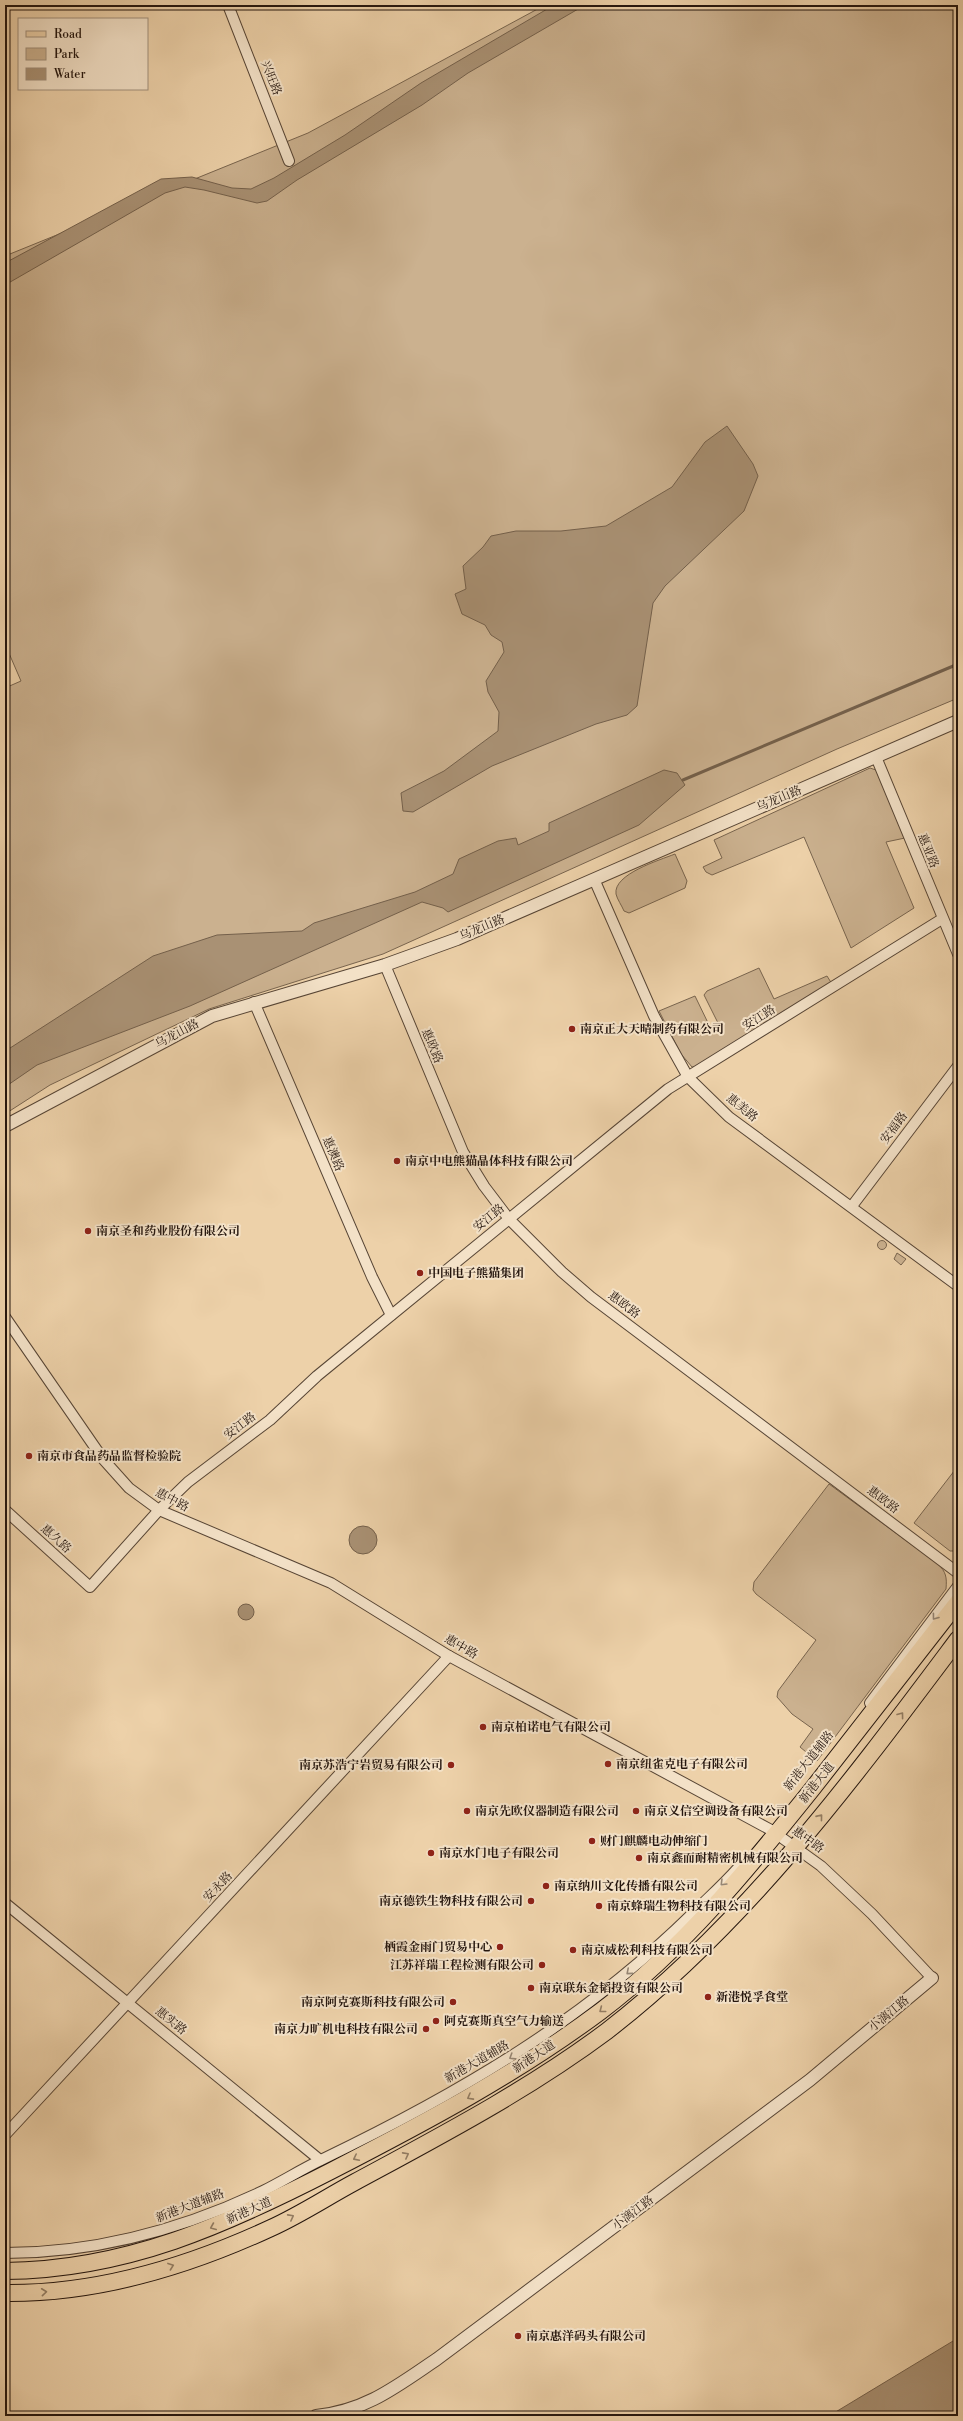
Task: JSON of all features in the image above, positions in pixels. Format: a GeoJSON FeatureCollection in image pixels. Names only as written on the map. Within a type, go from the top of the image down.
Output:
{"type":"FeatureCollection","features":[{"type":"Feature","properties":{"kind":"main road","name":"新港大道"},"geometry":{"type":"LineString","coordinates":[[5,2270],[42,2270],[104,2261],[181,2240],[265,2205],[494,2084],[601,2010],[650,1969],[712,1909],[958,1602]]}},
{"type":"Feature","properties":{"kind":"main road","name":"新港大道"},"geometry":{"type":"LineString","coordinates":[[5,2292],[31,2293],[91,2287],[164,2268],[272,2228],[472,2119],[544,2076],[608,2030],[658,1988],[762,1888],[872,1754],[958,1639]]}},
{"type":"Feature","properties":{"kind":"street","name":"兴旺路"},"geometry":{"type":"LineString","coordinates":[[228,5],[289,161]]}},
{"type":"Feature","properties":{"kind":"street","name":"乌龙山路"},"geometry":{"type":"LineString","coordinates":[[5,1126],[212,1016],[254,1002],[385,966],[457,939],[958,721]]}},
{"type":"Feature","properties":{"kind":"street","name":"惠亚路"},"geometry":{"type":"LineString","coordinates":[[876,757],[942,919],[958,954]]}},
{"type":"Feature","properties":{"kind":"street","name":"惠美路"},"geometry":{"type":"LineString","coordinates":[[594,879],[654,1016],[688,1077],[729,1117],[852,1206],[958,1286]]}},
{"type":"Feature","properties":{"kind":"street","name":"安江路"},"geometry":{"type":"LineString","coordinates":[[90,1587],[159,1510],[188,1482],[270,1420],[317,1376],[668,1089],[942,919]]}},
{"type":"Feature","properties":{"kind":"street","name":"惠欧路"},"geometry":{"type":"LineString","coordinates":[[385,966],[463,1152],[484,1186],[509,1219],[562,1272],[591,1297],[958,1573]]}},
{"type":"Feature","properties":{"kind":"street","name":"惠澳路"},"geometry":{"type":"LineString","coordinates":[[254,1002],[372,1277],[391,1315]]}},
{"type":"Feature","properties":{"kind":"street","name":"安福路"},"geometry":{"type":"LineString","coordinates":[[852,1206],[958,1066]]}},
{"type":"Feature","properties":{"kind":"street","name":"惠中路"},"geometry":{"type":"LineString","coordinates":[[5,1317],[103,1459],[129,1488],[159,1510],[331,1583],[449,1656],[774,1831],[821,1866],[872,1914],[932,1978]]}},
{"type":"Feature","properties":{"kind":"street","name":"惠久路"},"geometry":{"type":"LineString","coordinates":[[5,1510],[90,1587]]}},
{"type":"Feature","properties":{"kind":"street","name":"新港大道辅路"},"geometry":{"type":"LineString","coordinates":[[5,2253],[87,2248],[143,2237],[205,2216],[263,2191],[320,2160],[377,2133],[489,2072],[582,2009],[626,1975],[666,1939],[774,1831],[958,1586]]}},
{"type":"Feature","properties":{"kind":"street","name":"安永路"},"geometry":{"type":"LineString","coordinates":[[5,2135],[449,1656]]}},
{"type":"Feature","properties":{"kind":"street","name":"惠实路"},"geometry":{"type":"LineString","coordinates":[[5,1903],[320,2160]]}},
{"type":"Feature","properties":{"kind":"street","name":"小漓江路"},"geometry":{"type":"LineString","coordinates":[[316,2416],[334,2414],[365,2405],[393,2389],[437,2359],[810,2080],[932,1978]]}},
{"type":"Feature","properties":{"kind":"green space"},"geometry":{"type":"Polygon","coordinates":[[[545,5],[958,5],[958,698],[837,749],[383,954],[209,1009],[50,1085],[5,1114],[5,688],[21,681],[5,644],[5,256],[308,133],[545,5]]]}},
{"type":"Feature","properties":{"kind":"green space"},"geometry":{"type":"Polygon","coordinates":[[[870,768],[876,770],[905,838],[886,842],[914,908],[851,948],[804,837],[712,875],[706,872],[703,867],[722,858],[714,840],[870,768]]]}},
{"type":"Feature","properties":{"kind":"green space"},"geometry":{"type":"Polygon","coordinates":[[[675,854],[687,881],[685,888],[629,913],[624,911],[616,894],[617,887],[622,880],[629,874],[649,864],[675,854]]]}},
{"type":"Feature","properties":{"kind":"green space"},"geometry":{"type":"Polygon","coordinates":[[[759,968],[774,999],[827,976],[832,984],[701,1066],[692,1067],[681,1054],[659,1011],[695,996],[710,1027],[718,1023],[704,995],[707,991],[759,968]]]}},
{"type":"Feature","properties":{"kind":"green space"},"geometry":{"type":"Polygon","coordinates":[[[882,1240],[887,1245],[882,1250],[877,1245],[882,1240]]]}},
{"type":"Feature","properties":{"kind":"green space"},"geometry":{"type":"Polygon","coordinates":[[[897,1253],[906,1259],[901,1265],[894,1259],[897,1253]]]}},
{"type":"Feature","properties":{"kind":"green space"},"geometry":{"type":"Polygon","coordinates":[[[958,1466],[958,1551],[950,1551],[914,1523],[958,1466]]]}},
{"type":"Feature","properties":{"kind":"green space"},"geometry":{"type":"Polygon","coordinates":[[[829,1484],[938,1564],[943,1570],[946,1578],[946,1589],[817,1761],[800,1747],[813,1729],[792,1714],[777,1697],[778,1691],[816,1640],[756,1594],[753,1590],[754,1582],[829,1484]]]}},
{"type":"Feature","properties":{"kind":"water"},"geometry":{"type":"Polygon","coordinates":[[[554,5],[585,5],[468,73],[422,105],[297,180],[267,201],[257,203],[185,187],[165,193],[5,285],[5,263],[161,179],[192,177],[232,188],[251,189],[274,178],[345,135],[421,83],[554,5]]]}},
{"type":"Feature","properties":{"kind":"water"},"geometry":{"type":"Polygon","coordinates":[[[727,426],[753,464],[758,476],[744,511],[665,586],[653,603],[637,706],[627,715],[596,724],[492,766],[413,812],[403,811],[401,793],[444,771],[498,731],[499,712],[488,692],[486,681],[504,652],[502,642],[491,635],[485,625],[462,614],[455,594],[466,589],[463,566],[483,547],[491,536],[516,531],[561,531],[606,526],[672,487],[705,442],[727,426]]]}},
{"type":"Feature","properties":{"kind":"water"},"geometry":{"type":"Polygon","coordinates":[[[664,770],[677,773],[685,785],[639,825],[448,912],[443,908],[422,902],[190,1006],[37,1065],[5,1087],[5,1052],[7,1050],[153,956],[217,935],[302,931],[314,923],[415,892],[453,874],[459,859],[498,841],[516,838],[518,845],[549,831],[549,823],[664,770]]]}},
{"type":"Feature","properties":{"kind":"water"},"geometry":{"type":"Polygon","coordinates":[[[363,1526],[373,1530],[377,1540],[373,1550],[363,1554],[353,1550],[349,1540],[353,1530],[363,1526]]]}},
{"type":"Feature","properties":{"kind":"water"},"geometry":{"type":"Polygon","coordinates":[[[243,1604],[249,1604],[254,1609],[252,1618],[249,1620],[243,1620],[238,1615],[238,1609],[243,1604]]]}},
{"type":"Feature","properties":{"kind":"water"},"geometry":{"type":"Polygon","coordinates":[[[958,2338],[958,2416],[829,2416],[958,2338]]]}},
{"type":"Feature","properties":{"kind":"waterway"},"geometry":{"type":"LineString","coordinates":[[683,780],[958,664]]}},
{"type":"Feature","properties":{"kind":"place","name":"南京正大天晴制药有限公司"},"geometry":{"type":"Point","coordinates":[572,1029]}},
{"type":"Feature","properties":{"kind":"place","name":"南京中电熊猫晶体科技有限公司"},"geometry":{"type":"Point","coordinates":[397,1161]}},
{"type":"Feature","properties":{"kind":"place","name":"南京圣和药业股份有限公司"},"geometry":{"type":"Point","coordinates":[88,1231]}},
{"type":"Feature","properties":{"kind":"place","name":"中国电子熊猫集团"},"geometry":{"type":"Point","coordinates":[420,1273]}},
{"type":"Feature","properties":{"kind":"place","name":"南京市食品药品监督检验院"},"geometry":{"type":"Point","coordinates":[29,1456]}},
{"type":"Feature","properties":{"kind":"place","name":"南京柏诺电气有限公司"},"geometry":{"type":"Point","coordinates":[483,1727]}},
{"type":"Feature","properties":{"kind":"place","name":"南京纽雀克电子有限公司"},"geometry":{"type":"Point","coordinates":[608,1764]}},
{"type":"Feature","properties":{"kind":"place","name":"南京苏浩宁岩贸易有限公司"},"geometry":{"type":"Point","coordinates":[451,1765]}},
{"type":"Feature","properties":{"kind":"place","name":"南京先欧仪器制造有限公司"},"geometry":{"type":"Point","coordinates":[467,1811]}},
{"type":"Feature","properties":{"kind":"place","name":"南京义信空调设备有限公司"},"geometry":{"type":"Point","coordinates":[636,1811]}},
{"type":"Feature","properties":{"kind":"place","name":"财门麒麟电动伸缩门"},"geometry":{"type":"Point","coordinates":[592,1841]}},
{"type":"Feature","properties":{"kind":"place","name":"南京水门电子有限公司"},"geometry":{"type":"Point","coordinates":[431,1853]}},
{"type":"Feature","properties":{"kind":"place","name":"南京鑫而耐精密机械有限公司"},"geometry":{"type":"Point","coordinates":[639,1858]}},
{"type":"Feature","properties":{"kind":"place","name":"南京纳川文化传播有限公司"},"geometry":{"type":"Point","coordinates":[546,1886]}},
{"type":"Feature","properties":{"kind":"place","name":"南京德铁生物科技有限公司"},"geometry":{"type":"Point","coordinates":[531,1901]}},
{"type":"Feature","properties":{"kind":"place","name":"南京蜂瑞生物科技有限公司"},"geometry":{"type":"Point","coordinates":[599,1906]}},
{"type":"Feature","properties":{"kind":"place","name":"栖霞金雨门贸易中心"},"geometry":{"type":"Point","coordinates":[500,1947]}},
{"type":"Feature","properties":{"kind":"place","name":"南京威松利科技有限公司"},"geometry":{"type":"Point","coordinates":[573,1950]}},
{"type":"Feature","properties":{"kind":"place","name":"江苏祥瑞工程检测有限公司"},"geometry":{"type":"Point","coordinates":[542,1965]}},
{"type":"Feature","properties":{"kind":"place","name":"南京联东金韬投资有限公司"},"geometry":{"type":"Point","coordinates":[531,1988]}},
{"type":"Feature","properties":{"kind":"place","name":"新港悦孚食堂"},"geometry":{"type":"Point","coordinates":[708,1997]}},
{"type":"Feature","properties":{"kind":"place","name":"南京阿克赛斯科技有限公司"},"geometry":{"type":"Point","coordinates":[453,2002]}},
{"type":"Feature","properties":{"kind":"place","name":"阿克赛斯真空气力输送"},"geometry":{"type":"Point","coordinates":[436,2021]}},
{"type":"Feature","properties":{"kind":"place","name":"南京力旷机电科技有限公司"},"geometry":{"type":"Point","coordinates":[426,2029]}},
{"type":"Feature","properties":{"kind":"place","name":"南京惠洋码头有限公司"},"geometry":{"type":"Point","coordinates":[518,2336]}}]}
